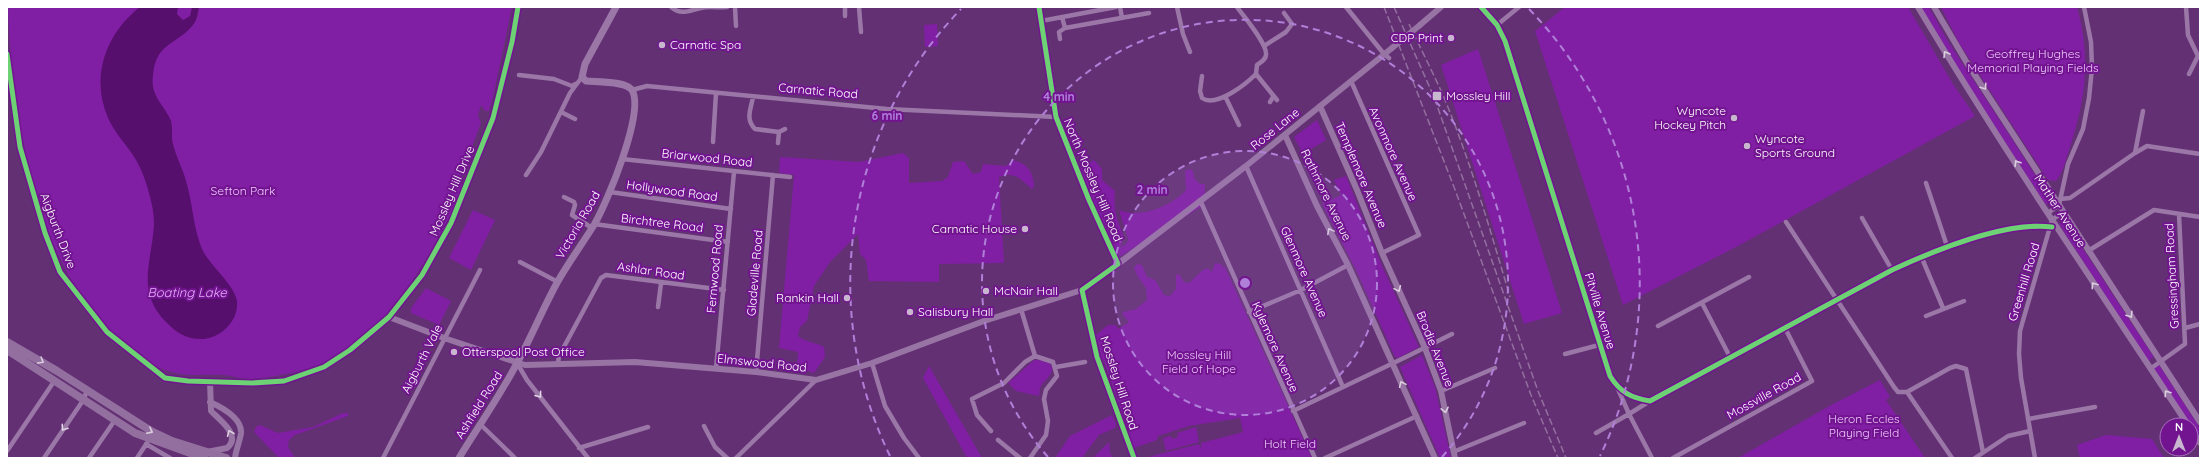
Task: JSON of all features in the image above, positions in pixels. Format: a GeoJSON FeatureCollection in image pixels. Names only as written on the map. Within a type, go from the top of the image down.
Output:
{"type":"FeatureCollection","features":[{"type":"Feature","properties":{"kind":"highway"},"geometry":{"type":"LineString","coordinates":[[7,342],[87,390],[151,431],[205,455]]}},
{"type":"Feature","properties":{"kind":"highway"},"geometry":{"type":"LineString","coordinates":[[8,352],[55,380],[147,442],[189,456],[205,455],[226,458]]}},
{"type":"Feature","properties":{"kind":"main road"},"geometry":{"type":"LineString","coordinates":[[580,80],[585,64],[616,7]]}},
{"type":"Feature","properties":{"kind":"main road","name":"Carnatic Road"},"geometry":{"type":"LineString","coordinates":[[580,80],[629,86],[632,90]]}},
{"type":"Feature","properties":{"kind":"main road","name":"Victoria Road"},"geometry":{"type":"LineString","coordinates":[[517,363],[558,282],[593,226],[610,192],[631,130],[633,118],[632,90]]}},
{"type":"Feature","properties":{"kind":"main road","name":"Ashfield Road"},"geometry":{"type":"LineString","coordinates":[[459,458],[517,363]]}},
{"type":"Feature","properties":{"kind":"street","name":"Mossley Hill Drive"},"geometry":{"type":"LineString","coordinates":[[210,381],[252,383],[284,381],[321,368],[350,350],[389,317],[422,275],[444,237],[462,199],[492,118],[512,42],[518,7]]}},
{"type":"Feature","properties":{"kind":"street"},"geometry":{"type":"LineString","coordinates":[[671,7],[676,11],[688,12],[702,7],[727,7]]}},
{"type":"Feature","properties":{"kind":"street"},"geometry":{"type":"LineString","coordinates":[[735,7],[736,26]]}},
{"type":"Feature","properties":{"kind":"street"},"geometry":{"type":"LineString","coordinates":[[845,7],[845,16]]}},
{"type":"Feature","properties":{"kind":"street"},"geometry":{"type":"LineString","coordinates":[[859,7],[861,32]]}},
{"type":"Feature","properties":{"kind":"street","name":"North Mossley Hill Road"},"geometry":{"type":"LineString","coordinates":[[1039,7],[1056,117],[1089,200],[1118,264]]}},
{"type":"Feature","properties":{"kind":"street"},"geometry":{"type":"LineString","coordinates":[[1041,21],[1116,7]]}},
{"type":"Feature","properties":{"kind":"street"},"geometry":{"type":"LineString","coordinates":[[1120,7],[1122,18]]}},
{"type":"Feature","properties":{"kind":"street"},"geometry":{"type":"LineString","coordinates":[[1177,7],[1183,34],[1190,52]]}},
{"type":"Feature","properties":{"kind":"street"},"geometry":{"type":"LineString","coordinates":[[1202,76],[1200,92],[1202,98],[1211,101],[1225,96],[1256,74],[1257,65],[1264,59],[1266,54],[1264,46],[1237,7]]}},
{"type":"Feature","properties":{"kind":"street"},"geometry":{"type":"LineString","coordinates":[[1346,7],[1386,56]]}},
{"type":"Feature","properties":{"kind":"street","name":"Rose Lane"},"geometry":{"type":"LineString","coordinates":[[1118,264],[1246,166],[1350,81],[1386,56],[1392,48],[1441,7]]}},
{"type":"Feature","properties":{"kind":"street","name":"Pitville Avenue"},"geometry":{"type":"LineString","coordinates":[[1481,7],[1497,25],[1505,41],[1550,180],[1599,345],[1610,376],[1618,388],[1629,414]]}},
{"type":"Feature","properties":{"kind":"street"},"geometry":{"type":"LineString","coordinates":[[1497,25],[1518,7]]}},
{"type":"Feature","properties":{"kind":"street","name":"Mather Avenue"},"geometry":{"type":"LineString","coordinates":[[1918,7],[1960,76],[2048,213],[2052,224],[2183,417]]}},
{"type":"Feature","properties":{"kind":"street","name":"Mather Avenue"},"geometry":{"type":"LineString","coordinates":[[1934,7],[2059,202],[2063,212],[2200,422]]}},
{"type":"Feature","properties":{"kind":"street"},"geometry":{"type":"LineString","coordinates":[[2059,202],[2068,164],[2083,129],[2089,98],[2092,68],[2091,42],[2084,7]]}},
{"type":"Feature","properties":{"kind":"street"},"geometry":{"type":"LineString","coordinates":[[2186,7],[2188,35],[2198,56],[2188,74]]}},
{"type":"Feature","properties":{"kind":"street"},"geometry":{"type":"LineString","coordinates":[[1264,46],[1286,32],[1292,24],[1284,13]]}},
{"type":"Feature","properties":{"kind":"street"},"geometry":{"type":"LineString","coordinates":[[1060,39],[1059,32],[1065,28],[1149,14]]}},
{"type":"Feature","properties":{"kind":"street"},"geometry":{"type":"LineString","coordinates":[[1062,17],[1065,28]]}},
{"type":"Feature","properties":{"kind":"street","name":"Aigburth Drive"},"geometry":{"type":"LineString","coordinates":[[7,54],[9,90],[20,147],[32,193],[60,272],[107,332],[165,378],[210,381]]}},
{"type":"Feature","properties":{"kind":"street"},"geometry":{"type":"LineString","coordinates":[[1256,74],[1267,86],[1273,96],[1278,100]]}},
{"type":"Feature","properties":{"kind":"street"},"geometry":{"type":"LineString","coordinates":[[519,75],[554,79],[572,86],[580,80]]}},
{"type":"Feature","properties":{"kind":"street"},"geometry":{"type":"LineString","coordinates":[[526,175],[580,80]]}},
{"type":"Feature","properties":{"kind":"street","name":"Avonmore Avenue"},"geometry":{"type":"LineString","coordinates":[[1350,81],[1419,235],[1382,253]]}},
{"type":"Feature","properties":{"kind":"street","name":"Carnatic Road"},"geometry":{"type":"LineString","coordinates":[[632,90],[647,86],[899,110],[1056,117]]}},
{"type":"Feature","properties":{"kind":"street"},"geometry":{"type":"LineString","coordinates":[[713,142],[716,93]]}},
{"type":"Feature","properties":{"kind":"street"},"geometry":{"type":"LineString","coordinates":[[1225,96],[1239,125]]}},
{"type":"Feature","properties":{"kind":"street"},"geometry":{"type":"LineString","coordinates":[[1270,102],[1273,96]]}},
{"type":"Feature","properties":{"kind":"street"},"geometry":{"type":"LineString","coordinates":[[753,97],[748,116],[751,126],[755,129],[779,132],[785,129]]}},
{"type":"Feature","properties":{"kind":"street","name":"Templemore Avenue"},"geometry":{"type":"LineString","coordinates":[[1320,106],[1357,190],[1382,253]]}},
{"type":"Feature","properties":{"kind":"street"},"geometry":{"type":"LineString","coordinates":[[2135,153],[2143,111]]}},
{"type":"Feature","properties":{"kind":"street"},"geometry":{"type":"LineString","coordinates":[[561,112],[575,119]]}},
{"type":"Feature","properties":{"kind":"street"},"geometry":{"type":"LineString","coordinates":[[778,143],[779,132]]}},
{"type":"Feature","properties":{"kind":"street","name":"Rathmore Avenue"},"geometry":{"type":"LineString","coordinates":[[1285,135],[1317,206],[1348,265]]}},
{"type":"Feature","properties":{"kind":"street"},"geometry":{"type":"LineString","coordinates":[[2048,213],[2059,202],[2070,198],[2135,153],[2148,146],[2200,154]]}},
{"type":"Feature","properties":{"kind":"street","name":"Briarwood Road"},"geometry":{"type":"LineString","coordinates":[[622,159],[790,177]]}},
{"type":"Feature","properties":{"kind":"street","name":"Glenmore Avenue"},"geometry":{"type":"LineString","coordinates":[[1246,166],[1343,387]]}},
{"type":"Feature","properties":{"kind":"street","name":"Fernwood Road"},"geometry":{"type":"LineString","coordinates":[[716,369],[734,172]]}},
{"type":"Feature","properties":{"kind":"street","name":"Gladeville Road"},"geometry":{"type":"LineString","coordinates":[[756,372],[773,175]]}},
{"type":"Feature","properties":{"kind":"street"},"geometry":{"type":"LineString","coordinates":[[1926,183],[1947,246]]}},
{"type":"Feature","properties":{"kind":"street","name":"Hollywood Road"},"geometry":{"type":"LineString","coordinates":[[610,192],[731,209]]}},
{"type":"Feature","properties":{"kind":"street"},"geometry":{"type":"LineString","coordinates":[[564,196],[574,202],[575,205],[572,215],[593,226]]}},
{"type":"Feature","properties":{"kind":"street","name":"Kylemore Avenue"},"geometry":{"type":"LineString","coordinates":[[1200,200],[1315,458]]}},
{"type":"Feature","properties":{"kind":"street"},"geometry":{"type":"LineString","coordinates":[[2088,251],[2154,210],[2200,217]]}},
{"type":"Feature","properties":{"kind":"street"},"geometry":{"type":"LineString","coordinates":[[1596,433],[1730,357],[1921,256],[1947,246],[2011,230],[2052,224],[2063,212]]}},
{"type":"Feature","properties":{"kind":"street","name":"Gressingham Road"},"geometry":{"type":"LineString","coordinates":[[2150,369],[2185,344],[2179,214]]}},
{"type":"Feature","properties":{"kind":"street"},"geometry":{"type":"LineString","coordinates":[[1862,218],[1892,270]]}},
{"type":"Feature","properties":{"kind":"street"},"geometry":{"type":"LineString","coordinates":[[1786,222],[1898,392],[1907,392],[1950,368],[1956,366],[1966,369],[1983,452]]}},
{"type":"Feature","properties":{"kind":"street","name":"Greenhill Road"},"geometry":{"type":"LineString","coordinates":[[2035,458],[2019,354],[2020,331],[2025,306],[2052,224]]}},
{"type":"Feature","properties":{"kind":"street","name":"Birchtree Road"},"geometry":{"type":"LineString","coordinates":[[593,226],[728,242]]}},
{"type":"Feature","properties":{"kind":"street","name":"Brodie Avenue"},"geometry":{"type":"LineString","coordinates":[[1382,253],[1425,348],[1441,391],[1454,455]]}},
{"type":"Feature","properties":{"kind":"street"},"geometry":{"type":"LineString","coordinates":[[1921,256],[1943,308]]}},
{"type":"Feature","properties":{"kind":"street"},"geometry":{"type":"LineString","coordinates":[[520,262],[558,282]]}},
{"type":"Feature","properties":{"kind":"street","name":"Elmswood Road"},"geometry":{"type":"LineString","coordinates":[[389,317],[517,363],[530,365],[635,362],[756,372],[816,380],[872,363],[1021,309],[1082,290],[1118,264]]}},
{"type":"Feature","properties":{"kind":"street"},"geometry":{"type":"LineString","coordinates":[[1249,312],[1301,290],[1348,265],[1436,458]]}},
{"type":"Feature","properties":{"kind":"street","name":"Aigburth Vale"},"geometry":{"type":"LineString","coordinates":[[383,458],[480,270]]}},
{"type":"Feature","properties":{"kind":"street","name":"Ashlar Road"},"geometry":{"type":"LineString","coordinates":[[558,363],[559,356],[601,278],[606,275],[724,290]]}},
{"type":"Feature","properties":{"kind":"street"},"geometry":{"type":"LineString","coordinates":[[1658,326],[1749,277]]}},
{"type":"Feature","properties":{"kind":"street"},"geometry":{"type":"LineString","coordinates":[[658,307],[661,283]]}},
{"type":"Feature","properties":{"kind":"street","name":"Mossley Hill Road"},"geometry":{"type":"LineString","coordinates":[[1082,290],[1097,357],[1134,458]]}},
{"type":"Feature","properties":{"kind":"street"},"geometry":{"type":"LineString","coordinates":[[1926,316],[1964,301]]}},
{"type":"Feature","properties":{"kind":"street"},"geometry":{"type":"LineString","coordinates":[[1702,303],[1730,357]]}},
{"type":"Feature","properties":{"kind":"street"},"geometry":{"type":"LineString","coordinates":[[1021,309],[1034,356]]}},
{"type":"Feature","properties":{"kind":"street"},"geometry":{"type":"LineString","coordinates":[[2185,328],[2200,324]]}},
{"type":"Feature","properties":{"kind":"street","name":"Mossville Road"},"geometry":{"type":"LineString","coordinates":[[1673,458],[1812,381],[1786,328]]}},
{"type":"Feature","properties":{"kind":"street"},"geometry":{"type":"LineString","coordinates":[[1293,411],[1452,334]]}},
{"type":"Feature","properties":{"kind":"street"},"geometry":{"type":"LineString","coordinates":[[1565,354],[1599,345]]}},
{"type":"Feature","properties":{"kind":"street"},"geometry":{"type":"LineString","coordinates":[[1030,458],[1046,435],[1048,421],[1044,399],[1046,390],[1057,376],[1056,367],[1053,362],[1034,356]]}},
{"type":"Feature","properties":{"kind":"street"},"geometry":{"type":"LineString","coordinates":[[991,431],[977,415],[972,398],[1004,384],[1025,362],[1034,356]]}},
{"type":"Feature","properties":{"kind":"street"},"geometry":{"type":"LineString","coordinates":[[1056,367],[1085,362]]}},
{"type":"Feature","properties":{"kind":"street"},"geometry":{"type":"LineString","coordinates":[[517,363],[527,380],[588,458]]}},
{"type":"Feature","properties":{"kind":"street"},"geometry":{"type":"LineString","coordinates":[[872,363],[885,406],[904,438],[919,458]]}},
{"type":"Feature","properties":{"kind":"street"},"geometry":{"type":"LineString","coordinates":[[1441,391],[1495,368]]}},
{"type":"Feature","properties":{"kind":"street"},"geometry":{"type":"LineString","coordinates":[[7,451],[55,380]]}},
{"type":"Feature","properties":{"kind":"street"},"geometry":{"type":"LineString","coordinates":[[736,458],[816,380]]}},
{"type":"Feature","properties":{"kind":"street"},"geometry":{"type":"LineString","coordinates":[[205,455],[227,448],[232,441],[232,434],[228,427],[211,411],[210,381]]}},
{"type":"Feature","properties":{"kind":"street"},"geometry":{"type":"LineString","coordinates":[[1618,388],[1629,396],[1650,401]]}},
{"type":"Feature","properties":{"kind":"street"},"geometry":{"type":"LineString","coordinates":[[44,458],[84,399],[87,390]]}},
{"type":"Feature","properties":{"kind":"street"},"geometry":{"type":"LineString","coordinates":[[1907,392],[1952,458]]}},
{"type":"Feature","properties":{"kind":"street"},"geometry":{"type":"LineString","coordinates":[[210,402],[220,406],[230,414],[240,427],[241,431],[235,458]]}},
{"type":"Feature","properties":{"kind":"street"},"geometry":{"type":"LineString","coordinates":[[2028,419],[2096,407]]}},
{"type":"Feature","properties":{"kind":"street"},"geometry":{"type":"LineString","coordinates":[[1629,414],[1652,458]]}},
{"type":"Feature","properties":{"kind":"street"},"geometry":{"type":"LineString","coordinates":[[1324,458],[1417,416]]}},
{"type":"Feature","properties":{"kind":"street"},"geometry":{"type":"LineString","coordinates":[[89,458],[115,420]]}},
{"type":"Feature","properties":{"kind":"street"},"geometry":{"type":"LineString","coordinates":[[1454,455],[1524,422]]}},
{"type":"Feature","properties":{"kind":"street"},"geometry":{"type":"LineString","coordinates":[[480,424],[516,458]]}},
{"type":"Feature","properties":{"kind":"street"},"geometry":{"type":"LineString","coordinates":[[704,426],[715,447],[727,458]]}},
{"type":"Feature","properties":{"kind":"street"},"geometry":{"type":"LineString","coordinates":[[579,448],[648,427]]}},
{"type":"Feature","properties":{"kind":"street"},"geometry":{"type":"LineString","coordinates":[[1975,458],[2008,436],[2030,431]]}},
{"type":"Feature","properties":{"kind":"street"},"geometry":{"type":"LineString","coordinates":[[998,440],[1020,458]]}},
{"type":"Feature","properties":{"kind":"street"},"geometry":{"type":"LineString","coordinates":[[137,458],[147,442],[170,458]]}},
{"type":"Feature","properties":{"kind":"green space","name":"Sefton Park"},"geometry":{"type":"Polygon","coordinates":[[[8,7],[512,7],[493,97],[489,111],[485,111],[481,105],[478,115],[481,123],[459,181],[463,186],[438,239],[404,293],[361,339],[337,356],[305,370],[265,378],[244,379],[224,375],[177,374],[158,368],[133,351],[109,329],[81,294],[64,266],[49,232],[36,195],[26,156],[13,77],[8,7]]]}},
{"type":"Feature","properties":{"kind":"green space","name":"Wyncote Sports Ground"},"geometry":{"type":"Polygon","coordinates":[[[1565,7],[1908,7],[1953,84],[1975,116],[1736,247],[1623,305],[1535,31],[1565,7]]]}},
{"type":"Feature","properties":{"kind":"green space"},"geometry":{"type":"Polygon","coordinates":[[[1921,7],[1929,7],[1946,38],[2052,201],[2046,205],[1962,76],[1921,7]]]}},
{"type":"Feature","properties":{"kind":"green space","name":"Geoffrey Hughes Memorial Playing Fields"},"geometry":{"type":"Polygon","coordinates":[[[1941,7],[2077,7],[2084,43],[2085,77],[2083,94],[2070,147],[2063,169],[2056,181],[2048,180],[1959,43],[1941,7]]]}},
{"type":"Feature","properties":{"kind":"green space"},"geometry":{"type":"Polygon","coordinates":[[[937,24],[938,46],[925,47],[924,25],[937,24]]]}},
{"type":"Feature","properties":{"kind":"green space"},"geometry":{"type":"Polygon","coordinates":[[[1478,49],[1562,313],[1524,324],[1441,65],[1478,49]]]}},
{"type":"Feature","properties":{"kind":"green space"},"geometry":{"type":"Polygon","coordinates":[[[1317,120],[1326,140],[1303,154],[1294,137],[1317,120]]]}},
{"type":"Feature","properties":{"kind":"green space"},"geometry":{"type":"Polygon","coordinates":[[[903,153],[909,158],[909,183],[942,181],[948,177],[953,162],[964,161],[973,174],[981,172],[983,164],[1006,166],[1012,160],[1022,163],[1028,168],[1031,172],[1034,186],[1032,189],[1017,177],[1005,175],[999,177],[1004,263],[939,264],[939,282],[869,281],[866,260],[860,254],[858,234],[830,262],[814,286],[807,321],[800,327],[798,336],[804,340],[824,347],[825,357],[814,373],[797,367],[798,352],[779,348],[794,175],[779,173],[780,157],[859,162],[903,153]]]}},
{"type":"Feature","properties":{"kind":"green space"},"geometry":{"type":"Polygon","coordinates":[[[1094,160],[1102,169],[1102,180],[1115,191],[1116,214],[1124,237],[1120,248],[1127,243],[1128,239],[1119,210],[1136,213],[1146,212],[1164,206],[1173,201],[1186,190],[1185,171],[1190,169],[1193,171],[1194,178],[1200,184],[1205,184],[1204,205],[1121,256],[1119,255],[1118,259],[1080,169],[1094,160]]]}},
{"type":"Feature","properties":{"kind":"green space"},"geometry":{"type":"Polygon","coordinates":[[[1346,176],[1383,268],[1419,347],[1398,358],[1395,357],[1356,270],[1322,204],[1341,195],[1334,180],[1346,176]]]}},
{"type":"Feature","properties":{"kind":"green space"},"geometry":{"type":"Polygon","coordinates":[[[473,210],[495,220],[471,270],[449,258],[473,210]]]}},
{"type":"Feature","properties":{"kind":"green space"},"geometry":{"type":"Polygon","coordinates":[[[2064,220],[2153,358],[2148,361],[2059,224],[2064,220]]]}},
{"type":"Feature","properties":{"kind":"green space","name":"Mossley Hill Field of Hope"},"geometry":{"type":"Polygon","coordinates":[[[1215,263],[1221,264],[1223,268],[1224,265],[1312,458],[1144,458],[1199,444],[1201,449],[1201,443],[1243,432],[1240,418],[1189,426],[1158,436],[1157,440],[1134,448],[1104,361],[1099,356],[1101,355],[1096,335],[1108,325],[1116,325],[1118,329],[1129,322],[1123,315],[1123,312],[1136,309],[1147,300],[1146,288],[1138,277],[1134,268],[1137,264],[1142,265],[1147,277],[1155,280],[1164,295],[1170,296],[1176,289],[1176,275],[1179,274],[1184,282],[1189,283],[1203,270],[1208,268],[1212,272],[1215,263]]]}},
{"type":"Feature","properties":{"kind":"green space"},"geometry":{"type":"Polygon","coordinates":[[[426,288],[451,301],[439,325],[411,313],[411,308],[426,288]]]}},
{"type":"Feature","properties":{"kind":"green space"},"geometry":{"type":"Polygon","coordinates":[[[1422,355],[1435,387],[1451,458],[1440,458],[1400,367],[1422,355]]]}},
{"type":"Feature","properties":{"kind":"green space"},"geometry":{"type":"Polygon","coordinates":[[[1034,360],[1047,362],[1052,366],[1050,375],[1040,387],[1039,396],[1016,391],[1008,383],[1034,360]]]}},
{"type":"Feature","properties":{"kind":"green space"},"geometry":{"type":"Polygon","coordinates":[[[2159,365],[2193,417],[2184,417],[2153,369],[2159,365]]]}},
{"type":"Feature","properties":{"kind":"green space"},"geometry":{"type":"Polygon","coordinates":[[[929,366],[982,458],[967,458],[923,378],[929,366]]]}},
{"type":"Feature","properties":{"kind":"green space","name":"Heron Eccles Playing Field"},"geometry":{"type":"Polygon","coordinates":[[[1880,380],[1890,397],[1886,400],[1925,458],[1738,458],[1831,405],[1880,380]]]}},
{"type":"Feature","properties":{"kind":"green space"},"geometry":{"type":"Polygon","coordinates":[[[343,413],[348,413],[348,416],[295,435],[289,440],[288,447],[295,458],[279,458],[254,432],[256,427],[260,425],[278,433],[313,427],[343,413]]]}},
{"type":"Feature","properties":{"kind":"green space"},"geometry":{"type":"Polygon","coordinates":[[[1112,415],[1116,424],[1115,428],[1099,435],[1082,458],[1055,458],[1070,436],[1112,415]]]}},
{"type":"Feature","properties":{"kind":"green space"},"geometry":{"type":"Polygon","coordinates":[[[2199,426],[2200,428],[2200,441],[2199,439],[2199,426]]]}},
{"type":"Feature","properties":{"kind":"green space"},"geometry":{"type":"Polygon","coordinates":[[[1196,427],[1199,442],[1166,451],[1163,438],[1171,436],[1172,439],[1178,437],[1177,433],[1196,427]]]}},
{"type":"Feature","properties":{"kind":"green space"},"geometry":{"type":"Polygon","coordinates":[[[2106,435],[2152,439],[2159,450],[2159,457],[2164,458],[2080,458],[2077,445],[2106,435]]]}},
{"type":"Feature","properties":{"kind":"green space"},"geometry":{"type":"Polygon","coordinates":[[[1109,442],[1110,453],[1113,458],[1093,458],[1109,442]]]}},
{"type":"Feature","properties":{"kind":"water","name":"Boating Lake"},"geometry":{"type":"Polygon","coordinates":[[[140,7],[178,7],[177,14],[183,20],[190,16],[192,7],[199,7],[193,25],[187,32],[168,45],[158,56],[155,64],[153,83],[158,100],[171,121],[173,144],[186,181],[197,233],[202,249],[210,262],[227,282],[237,301],[235,315],[227,328],[215,336],[208,338],[201,339],[186,337],[174,330],[157,311],[151,300],[148,288],[148,276],[154,224],[151,201],[140,168],[133,155],[111,124],[103,103],[101,72],[104,57],[118,30],[140,7]]]}},
{"type":"Feature","properties":{"kind":"railway"},"geometry":{"type":"LineString","coordinates":[[1384,7],[1454,187],[1531,395],[1558,458]]}},
{"type":"Feature","properties":{"kind":"railway"},"geometry":{"type":"LineString","coordinates":[[1394,7],[1434,97],[1538,391],[1566,458]]}},
{"type":"Feature","properties":{"kind":"railway"},"geometry":{"type":"LineString","coordinates":[[1409,24],[1443,95],[1462,144],[1510,297]]}},
{"type":"Feature","properties":{"kind":"cycle path"},"geometry":{"type":"LineString","coordinates":[[7,54],[20,147],[45,233],[60,272],[107,332],[165,378],[188,381],[252,383],[284,381],[324,367],[350,350],[389,317],[422,275],[451,223],[493,118],[512,42],[518,7]]}},
{"type":"Feature","properties":{"kind":"cycle path"},"geometry":{"type":"LineString","coordinates":[[1039,7],[1056,117],[1089,200],[1118,264],[1082,290],[1097,357],[1134,458]]}},
{"type":"Feature","properties":{"kind":"cycle path"},"geometry":{"type":"LineString","coordinates":[[1481,7],[1497,25],[1505,41],[1610,376],[1622,390],[1637,398],[1650,401],[1892,270],[1928,254],[1992,233],[2034,226],[2052,227]]}},
{"type":"Feature","properties":{"kind":"place","name":"CDP Print"},"geometry":{"type":"Point","coordinates":[1451,38]}},
{"type":"Feature","properties":{"kind":"place","name":"Carnatic Spa"},"geometry":{"type":"Point","coordinates":[662,45]}},
{"type":"Feature","properties":{"kind":"place","name":"Mossley Hill"},"geometry":{"type":"Point","coordinates":[1437,96]}},
{"type":"Feature","properties":{"kind":"place","name":"Wyncote Hockey Pitch"},"geometry":{"type":"Point","coordinates":[1734,118]}},
{"type":"Feature","properties":{"kind":"place","name":"Wyncote Sports Ground"},"geometry":{"type":"Point","coordinates":[1747,146]}},
{"type":"Feature","properties":{"kind":"place","name":"Carnatic House"},"geometry":{"type":"Point","coordinates":[1025,229]}},
{"type":"Feature","properties":{"kind":"place","name":"McNair Hall"},"geometry":{"type":"Point","coordinates":[986,291]}},
{"type":"Feature","properties":{"kind":"place","name":"Rankin Hall"},"geometry":{"type":"Point","coordinates":[847,298]}},
{"type":"Feature","properties":{"kind":"place","name":"Salisbury Hall"},"geometry":{"type":"Point","coordinates":[910,312]}},
{"type":"Feature","properties":{"kind":"place","name":"Otterspool Post Office"},"geometry":{"type":"Point","coordinates":[454,352]}},
{"type":"Feature","properties":{"kind":"park label","name":"Holt Field"},"geometry":{"type":"Point","coordinates":[1290,444]}}]}
